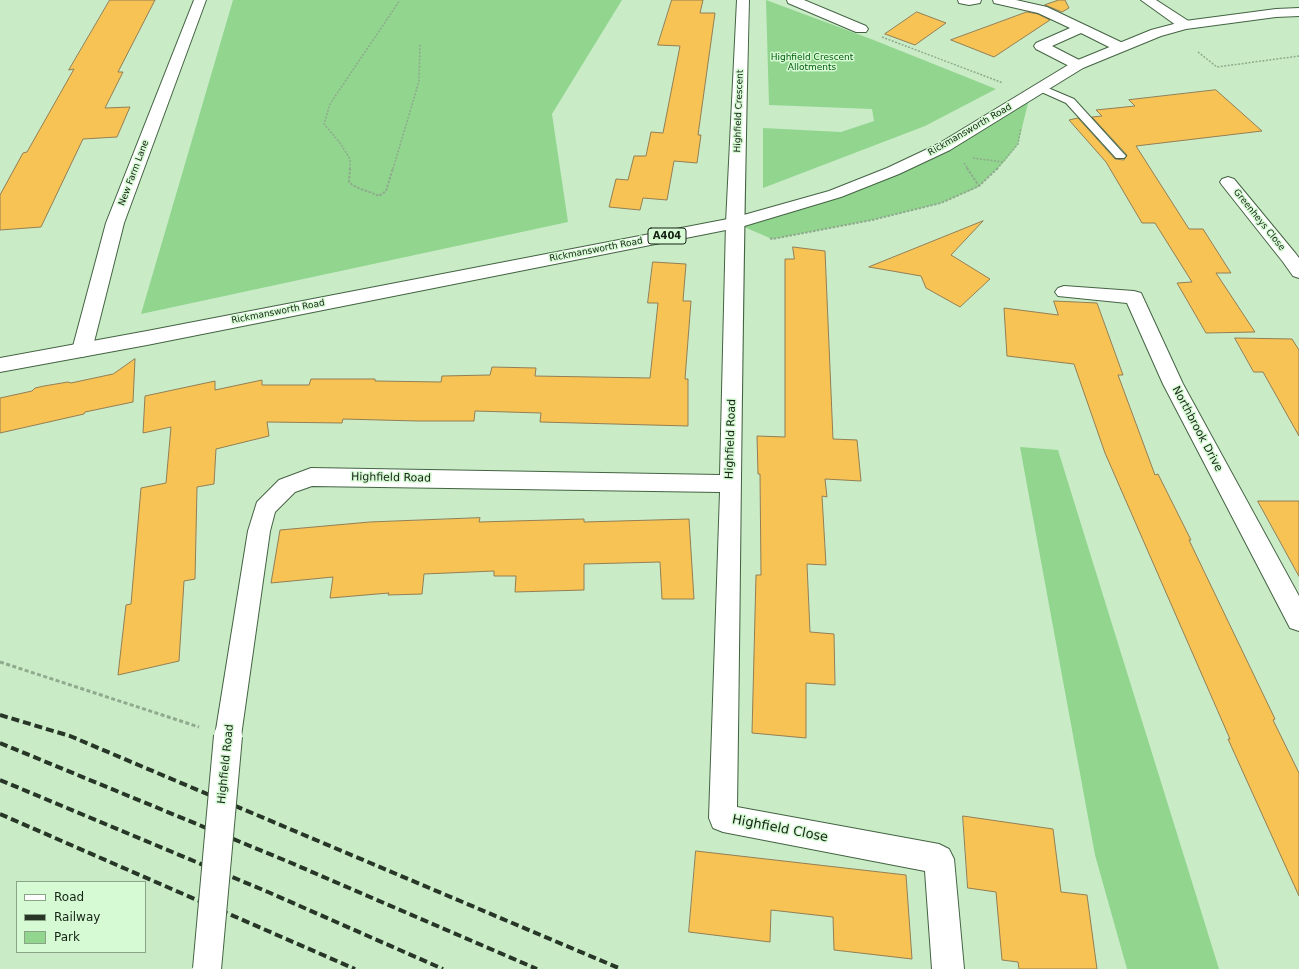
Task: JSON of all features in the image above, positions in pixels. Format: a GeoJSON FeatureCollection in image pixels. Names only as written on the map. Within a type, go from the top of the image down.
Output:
{"type":"FeatureCollection","features":[{"type":"Feature","properties":{"kind":"street","name":"New Farm Lane"},"geometry":{"type":"LineString","coordinates":[[82,350],[115,223],[200,0]]}},
{"type":"Feature","properties":{"kind":"street","name":"Highfield Crescent"},"geometry":{"type":"LineString","coordinates":[[735,223],[743,0]]}},
{"type":"Feature","properties":{"kind":"street"},"geometry":{"type":"LineString","coordinates":[[793,0],[861,28]]}},
{"type":"Feature","properties":{"kind":"street"},"geometry":{"type":"LineString","coordinates":[[964,0],[975,0]]}},
{"type":"Feature","properties":{"kind":"street"},"geometry":{"type":"LineString","coordinates":[[999,0],[1042,10],[1120,47]]}},
{"type":"Feature","properties":{"kind":"street"},"geometry":{"type":"LineString","coordinates":[[1147,0],[1185,25]]}},
{"type":"Feature","properties":{"kind":"street","name":"Rickmansworth Road"},"geometry":{"type":"LineString","coordinates":[[0,365],[735,223],[835,194],[893,171],[944,147],[1078,65],[1156,33],[1185,25],[1276,13],[1299,12]]}},
{"type":"Feature","properties":{"kind":"street"},"geometry":{"type":"LineString","coordinates":[[1078,65],[1041,46],[1081,28]]}},
{"type":"Feature","properties":{"kind":"street","name":"Greenheys Close"},"geometry":{"type":"LineString","coordinates":[[1228,182],[1296,262]]}},
{"type":"Feature","properties":{"kind":"street","name":"Highfield Road"},"geometry":{"type":"LineString","coordinates":[[207,969],[228,736],[259,531],[265,508],[287,486],[312,477],[731,484],[735,223]]}},
{"type":"Feature","properties":{"kind":"street","name":"Northbrook Drive"},"geometry":{"type":"LineString","coordinates":[[1064,292],[1134,297],[1173,384],[1299,620]]}},
{"type":"Feature","properties":{"kind":"street","name":"Highfield Close"},"geometry":{"type":"LineString","coordinates":[[731,484],[723,818],[939,859],[948,969]]}},
{"type":"Feature","properties":{"kind":"lane"},"geometry":{"type":"LineString","coordinates":[[1033,92],[1070,100],[1120,156]]}},
{"type":"Feature","properties":{"kind":"path"},"geometry":{"type":"LineString","coordinates":[[400,0],[330,104],[324,124],[340,143],[350,159],[349,182],[354,187],[368,190],[379,196],[386,191],[419,82],[420,44]]}},
{"type":"Feature","properties":{"kind":"path"},"geometry":{"type":"LineString","coordinates":[[735,223],[772,239],[872,220],[941,203],[979,186],[1004,162],[1018,144],[1033,92],[861,28]]}},
{"type":"Feature","properties":{"kind":"path"},"geometry":{"type":"LineString","coordinates":[[1198,52],[1217,67],[1299,56]]}},
{"type":"Feature","properties":{"kind":"path"},"geometry":{"type":"LineString","coordinates":[[963,162],[979,186]]}},
{"type":"Feature","properties":{"kind":"path"},"geometry":{"type":"LineString","coordinates":[[0,662],[228,736]]}},
{"type":"Feature","properties":{"kind":"green space"},"geometry":{"type":"Polygon","coordinates":[[[233,0],[622,0],[552,114],[568,222],[141,314],[233,0]]]}},
{"type":"Feature","properties":{"kind":"green space","name":"Highfield Crescent Allotments"},"geometry":{"type":"Polygon","coordinates":[[[766,0],[871,39],[996,89],[925,126],[763,188],[763,128],[841,132],[874,121],[872,109],[769,105],[766,0]]]}},
{"type":"Feature","properties":{"kind":"green space"},"geometry":{"type":"Polygon","coordinates":[[[1030,95],[1018,144],[1004,162],[979,186],[972,190],[941,203],[872,220],[772,239],[735,223],[893,171],[1030,95]]]}},
{"type":"Feature","properties":{"kind":"green space"},"geometry":{"type":"Polygon","coordinates":[[[1020,447],[1058,450],[1219,969],[1127,969],[1095,855],[1020,447]]]}},
{"type":"Feature","properties":{"kind":"building"},"geometry":{"type":"Polygon","coordinates":[[[110,0],[155,0],[118,72],[123,72],[105,108],[130,107],[117,137],[83,139],[41,227],[0,230],[0,195],[23,153],[27,152],[74,69],[69,70],[110,0]]]}},
{"type":"Feature","properties":{"kind":"building"},"geometry":{"type":"Polygon","coordinates":[[[672,0],[703,0],[700,13],[715,13],[698,135],[701,135],[697,163],[674,161],[667,200],[643,198],[640,210],[609,207],[616,179],[628,180],[634,156],[646,156],[651,132],[663,133],[680,46],[658,45],[672,0]]]}},
{"type":"Feature","properties":{"kind":"building"},"geometry":{"type":"Polygon","coordinates":[[[1059,0],[1065,0],[1069,8],[1062,12],[1045,5],[1059,0]]]}},
{"type":"Feature","properties":{"kind":"building"},"geometry":{"type":"Polygon","coordinates":[[[917,12],[946,23],[915,45],[885,34],[917,12]]]}},
{"type":"Feature","properties":{"kind":"building"},"geometry":{"type":"Polygon","coordinates":[[[1027,12],[1038,14],[1050,20],[994,57],[951,40],[1027,12]]]}},
{"type":"Feature","properties":{"kind":"building"},"geometry":{"type":"Polygon","coordinates":[[[1216,90],[1262,131],[1136,146],[1189,229],[1203,229],[1231,273],[1216,273],[1255,332],[1206,333],[1177,283],[1192,282],[1155,223],[1142,223],[1106,162],[1069,120],[1078,118],[1115,159],[1124,160],[1127,155],[1092,117],[1102,116],[1096,110],[1135,106],[1129,100],[1216,90]]]}},
{"type":"Feature","properties":{"kind":"building"},"geometry":{"type":"Polygon","coordinates":[[[983,221],[951,255],[990,279],[960,307],[926,288],[921,276],[869,267],[983,221]]]}},
{"type":"Feature","properties":{"kind":"building"},"geometry":{"type":"Polygon","coordinates":[[[793,247],[825,251],[833,439],[857,440],[861,481],[825,479],[827,497],[822,496],[826,565],[807,564],[810,632],[834,634],[835,685],[806,683],[806,738],[752,733],[756,575],[761,575],[760,474],[758,474],[757,436],[785,437],[785,259],[794,259],[793,247]]]}},
{"type":"Feature","properties":{"kind":"building"},"geometry":{"type":"Polygon","coordinates":[[[653,262],[686,264],[683,301],[691,301],[685,379],[688,379],[688,426],[540,422],[541,413],[475,411],[474,421],[343,419],[342,423],[267,422],[269,436],[216,449],[214,484],[197,487],[195,579],[184,581],[179,661],[118,675],[126,605],[131,604],[141,488],[166,483],[171,427],[143,433],[145,396],[215,381],[215,390],[262,380],[262,385],[309,385],[311,379],[375,379],[375,381],[441,382],[442,376],[490,375],[492,367],[536,368],[535,376],[650,378],[658,303],[648,303],[653,262]]]}},
{"type":"Feature","properties":{"kind":"building"},"geometry":{"type":"Polygon","coordinates":[[[1054,301],[1097,303],[1123,375],[1118,375],[1155,475],[1158,474],[1191,540],[1189,540],[1275,719],[1273,720],[1299,773],[1299,896],[1228,739],[1230,739],[1105,453],[1074,364],[1007,356],[1004,308],[1058,315],[1054,301]]]}},
{"type":"Feature","properties":{"kind":"building"},"geometry":{"type":"Polygon","coordinates":[[[1235,338],[1292,339],[1299,350],[1299,436],[1263,372],[1254,372],[1235,338]]]}},
{"type":"Feature","properties":{"kind":"building"},"geometry":{"type":"Polygon","coordinates":[[[135,359],[133,402],[0,433],[0,398],[32,391],[35,388],[44,386],[68,382],[71,383],[113,374],[135,359]]]}},
{"type":"Feature","properties":{"kind":"building"},"geometry":{"type":"Polygon","coordinates":[[[1258,501],[1299,501],[1299,576],[1258,501]]]}},
{"type":"Feature","properties":{"kind":"building"},"geometry":{"type":"Polygon","coordinates":[[[480,518],[479,522],[584,519],[584,522],[689,519],[694,599],[662,599],[660,562],[584,564],[584,590],[515,592],[516,576],[494,576],[494,571],[424,574],[422,594],[388,595],[389,593],[330,598],[333,577],[271,583],[280,530],[370,522],[480,518]]]}},
{"type":"Feature","properties":{"kind":"building"},"geometry":{"type":"Polygon","coordinates":[[[963,816],[1053,829],[1061,892],[1087,895],[1097,969],[1019,969],[1018,962],[1002,960],[996,892],[968,888],[963,816]]]}},
{"type":"Feature","properties":{"kind":"building"},"geometry":{"type":"Polygon","coordinates":[[[696,851],[906,875],[912,959],[834,950],[833,917],[771,910],[770,942],[689,932],[696,851]]]}},
{"type":"Feature","properties":{"kind":"railway"},"geometry":{"type":"LineString","coordinates":[[0,715],[70,736],[621,969]]}},
{"type":"Feature","properties":{"kind":"railway"},"geometry":{"type":"LineString","coordinates":[[0,743],[289,862],[537,969]]}},
{"type":"Feature","properties":{"kind":"railway"},"geometry":{"type":"LineString","coordinates":[[0,780],[268,892],[443,969]]}},
{"type":"Feature","properties":{"kind":"railway"},"geometry":{"type":"LineString","coordinates":[[0,814],[355,969]]}}]}
